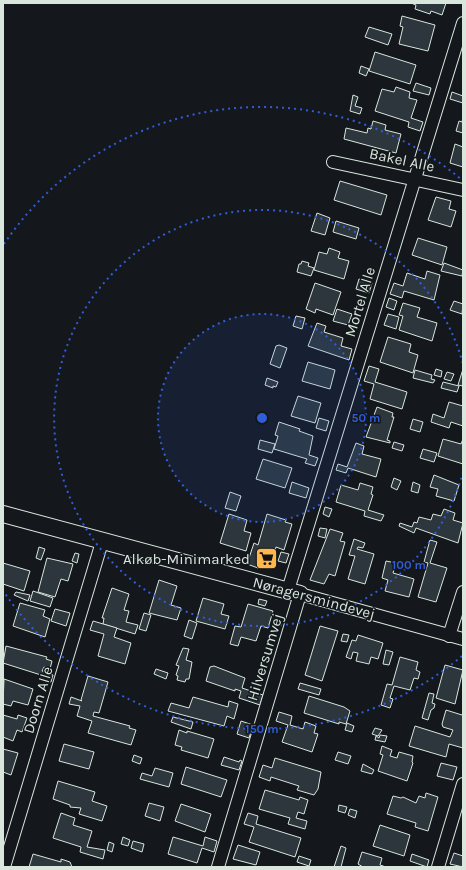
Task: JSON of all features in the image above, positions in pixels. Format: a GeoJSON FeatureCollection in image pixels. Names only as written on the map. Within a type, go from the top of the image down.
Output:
{"type":"FeatureCollection","features":[{"type":"Feature","properties":{"kind":"street","name":"Mortel Alle"},"geometry":{"type":"LineString","coordinates":[[294,592],[415,180],[463,23]]}},
{"type":"Feature","properties":{"kind":"street","name":"Bakel Alle"},"geometry":{"type":"LineString","coordinates":[[333,162],[463,190]]}},
{"type":"Feature","properties":{"kind":"street","name":"Nøragersmindevej"},"geometry":{"type":"LineString","coordinates":[[3,514],[463,639]]}},
{"type":"Feature","properties":{"kind":"street","name":"Doorn Alle"},"geometry":{"type":"LineString","coordinates":[[4,867],[102,542]]}},
{"type":"Feature","properties":{"kind":"street","name":"Hilversumvej"},"geometry":{"type":"LineString","coordinates":[[218,867],[294,592]]}},
{"type":"Feature","properties":{"kind":"street"},"geometry":{"type":"LineString","coordinates":[[450,636],[463,592]]}},
{"type":"Feature","properties":{"kind":"street"},"geometry":{"type":"LineString","coordinates":[[438,867],[463,784]]}},
{"type":"Feature","properties":{"kind":"building"},"geometry":{"type":"Polygon","coordinates":[[[411,3],[446,3],[442,15],[431,11],[430,14],[415,9],[416,5],[411,3]]]}},
{"type":"Feature","properties":{"kind":"building"},"geometry":{"type":"Polygon","coordinates":[[[402,16],[435,25],[428,51],[399,44],[403,27],[400,26],[402,16]]]}},
{"type":"Feature","properties":{"kind":"building"},"geometry":{"type":"Polygon","coordinates":[[[369,27],[392,34],[388,45],[365,37],[369,27]]]}},
{"type":"Feature","properties":{"kind":"building"},"geometry":{"type":"Polygon","coordinates":[[[375,52],[416,65],[410,84],[369,71],[375,52]]]}},
{"type":"Feature","properties":{"kind":"building"},"geometry":{"type":"Polygon","coordinates":[[[361,66],[369,69],[366,76],[359,73],[361,66]]]}},
{"type":"Feature","properties":{"kind":"building"},"geometry":{"type":"Polygon","coordinates":[[[416,83],[431,88],[429,95],[413,91],[416,83]]]}},
{"type":"Feature","properties":{"kind":"building"},"geometry":{"type":"Polygon","coordinates":[[[396,87],[410,92],[409,98],[417,100],[411,118],[423,122],[420,131],[408,127],[409,122],[375,111],[382,89],[394,92],[396,87]]]}},
{"type":"Feature","properties":{"kind":"building"},"geometry":{"type":"Polygon","coordinates":[[[452,92],[463,96],[463,103],[450,99],[452,92]]]}},
{"type":"Feature","properties":{"kind":"building"},"geometry":{"type":"Polygon","coordinates":[[[353,95],[358,97],[355,106],[362,108],[360,114],[350,111],[353,95]]]}},
{"type":"Feature","properties":{"kind":"building"},"geometry":{"type":"Polygon","coordinates":[[[463,117],[463,133],[456,131],[459,121],[462,122],[463,117]]]}},
{"type":"Feature","properties":{"kind":"building"},"geometry":{"type":"Polygon","coordinates":[[[373,121],[386,125],[385,130],[401,134],[396,153],[344,139],[346,128],[367,133],[368,128],[371,129],[373,121]]]}},
{"type":"Feature","properties":{"kind":"building"},"geometry":{"type":"Polygon","coordinates":[[[455,144],[463,147],[463,167],[450,163],[455,144]]]}},
{"type":"Feature","properties":{"kind":"building"},"geometry":{"type":"Polygon","coordinates":[[[340,181],[387,195],[381,215],[334,200],[340,181]]]}},
{"type":"Feature","properties":{"kind":"building"},"geometry":{"type":"Polygon","coordinates":[[[436,197],[451,201],[449,209],[456,211],[451,227],[428,220],[436,197]]]}},
{"type":"Feature","properties":{"kind":"building"},"geometry":{"type":"Polygon","coordinates":[[[317,213],[330,218],[325,235],[311,231],[317,213]]]}},
{"type":"Feature","properties":{"kind":"building"},"geometry":{"type":"Polygon","coordinates":[[[336,221],[359,228],[356,239],[333,232],[336,221]]]}},
{"type":"Feature","properties":{"kind":"building"},"geometry":{"type":"Polygon","coordinates":[[[418,238],[447,247],[442,265],[412,255],[418,238]]]}},
{"type":"Feature","properties":{"kind":"building"},"geometry":{"type":"Polygon","coordinates":[[[329,248],[340,252],[338,258],[349,261],[344,279],[314,270],[319,252],[327,254],[329,248]]]}},
{"type":"Feature","properties":{"kind":"building"},"geometry":{"type":"Polygon","coordinates":[[[302,261],[309,263],[308,266],[314,268],[311,276],[297,272],[299,264],[301,264],[302,261]]]}},
{"type":"Feature","properties":{"kind":"building"},"geometry":{"type":"Polygon","coordinates":[[[444,263],[463,270],[462,276],[441,271],[444,263]]]}},
{"type":"Feature","properties":{"kind":"building"},"geometry":{"type":"Polygon","coordinates":[[[427,271],[440,275],[434,300],[404,291],[402,298],[390,294],[394,283],[403,286],[407,273],[425,279],[427,271]]]}},
{"type":"Feature","properties":{"kind":"building"},"geometry":{"type":"Polygon","coordinates":[[[359,279],[372,283],[369,293],[356,289],[359,279]]]}},
{"type":"Feature","properties":{"kind":"building"},"geometry":{"type":"Polygon","coordinates":[[[315,283],[341,292],[333,315],[316,309],[315,313],[306,309],[315,283]]]}},
{"type":"Feature","properties":{"kind":"building"},"geometry":{"type":"Polygon","coordinates":[[[389,298],[397,301],[394,310],[386,307],[389,298]]]}},
{"type":"Feature","properties":{"kind":"building"},"geometry":{"type":"Polygon","coordinates":[[[454,301],[463,304],[462,314],[450,310],[454,301]]]}},
{"type":"Feature","properties":{"kind":"building"},"geometry":{"type":"Polygon","coordinates":[[[403,303],[420,308],[417,317],[437,323],[432,341],[399,330],[403,316],[399,315],[403,303]]]}},
{"type":"Feature","properties":{"kind":"building"},"geometry":{"type":"Polygon","coordinates":[[[337,309],[352,314],[348,325],[333,321],[337,309]]]}},
{"type":"Feature","properties":{"kind":"building"},"geometry":{"type":"Polygon","coordinates":[[[388,314],[399,317],[396,329],[384,325],[388,314]]]}},
{"type":"Feature","properties":{"kind":"building"},"geometry":{"type":"Polygon","coordinates":[[[296,316],[305,318],[302,329],[293,326],[296,316]]]}},
{"type":"Feature","properties":{"kind":"building"},"geometry":{"type":"Polygon","coordinates":[[[317,323],[326,326],[324,332],[343,338],[341,346],[352,349],[349,360],[308,346],[317,323]]]}},
{"type":"Feature","properties":{"kind":"building"},"geometry":{"type":"Polygon","coordinates":[[[388,337],[411,344],[409,352],[418,355],[413,373],[380,362],[388,337]]]}},
{"type":"Feature","properties":{"kind":"building"},"geometry":{"type":"Polygon","coordinates":[[[279,345],[287,348],[280,368],[270,364],[276,346],[279,345]]]}},
{"type":"Feature","properties":{"kind":"building"},"geometry":{"type":"Polygon","coordinates":[[[308,362],[335,370],[330,389],[302,381],[308,362]]]}},
{"type":"Feature","properties":{"kind":"building"},"geometry":{"type":"Polygon","coordinates":[[[369,366],[379,369],[375,382],[407,392],[402,409],[370,399],[374,384],[364,381],[369,366]]]}},
{"type":"Feature","properties":{"kind":"building"},"geometry":{"type":"Polygon","coordinates":[[[436,369],[442,371],[441,377],[434,375],[436,369]]]}},
{"type":"Feature","properties":{"kind":"building"},"geometry":{"type":"Polygon","coordinates":[[[463,369],[463,386],[458,385],[463,369]]]}},
{"type":"Feature","properties":{"kind":"building"},"geometry":{"type":"Polygon","coordinates":[[[415,370],[432,375],[431,379],[435,380],[433,383],[413,378],[415,370]]]}},
{"type":"Feature","properties":{"kind":"building"},"geometry":{"type":"Polygon","coordinates":[[[447,372],[454,374],[451,381],[444,379],[447,372]]]}},
{"type":"Feature","properties":{"kind":"building"},"geometry":{"type":"Polygon","coordinates":[[[267,378],[278,382],[276,387],[273,386],[273,388],[265,385],[267,378]]]}},
{"type":"Feature","properties":{"kind":"building"},"geometry":{"type":"Polygon","coordinates":[[[443,382],[459,386],[457,392],[441,388],[443,382]]]}},
{"type":"Feature","properties":{"kind":"building"},"geometry":{"type":"Polygon","coordinates":[[[298,396],[321,403],[315,423],[291,416],[298,396]]]}},
{"type":"Feature","properties":{"kind":"building"},"geometry":{"type":"Polygon","coordinates":[[[449,402],[463,406],[463,426],[451,422],[449,428],[431,422],[433,414],[444,418],[449,402]]]}},
{"type":"Feature","properties":{"kind":"building"},"geometry":{"type":"Polygon","coordinates":[[[377,407],[393,413],[392,417],[394,417],[387,440],[390,441],[390,443],[366,437],[377,407]]]}},
{"type":"Feature","properties":{"kind":"building"},"geometry":{"type":"Polygon","coordinates":[[[319,418],[329,421],[326,431],[316,428],[319,418]]]}},
{"type":"Feature","properties":{"kind":"building"},"geometry":{"type":"Polygon","coordinates":[[[413,419],[423,422],[420,432],[410,429],[413,419]]]}},
{"type":"Feature","properties":{"kind":"building"},"geometry":{"type":"Polygon","coordinates":[[[279,422],[300,429],[299,431],[313,436],[309,455],[318,458],[315,466],[305,463],[307,459],[274,449],[278,436],[275,435],[279,422]]]}},
{"type":"Feature","properties":{"kind":"building"},"geometry":{"type":"Polygon","coordinates":[[[443,439],[461,444],[463,439],[463,464],[438,456],[443,439]]]}},
{"type":"Feature","properties":{"kind":"building"},"geometry":{"type":"Polygon","coordinates":[[[260,440],[275,444],[272,453],[258,449],[260,440]]]}},
{"type":"Feature","properties":{"kind":"building"},"geometry":{"type":"Polygon","coordinates":[[[394,442],[404,445],[402,451],[392,448],[394,442]]]}},
{"type":"Feature","properties":{"kind":"building"},"geometry":{"type":"Polygon","coordinates":[[[356,443],[364,446],[362,454],[381,459],[376,477],[348,468],[346,473],[336,470],[338,464],[347,467],[356,443]]]}},
{"type":"Feature","properties":{"kind":"building"},"geometry":{"type":"Polygon","coordinates":[[[423,449],[437,453],[434,462],[420,458],[423,449]]]}},
{"type":"Feature","properties":{"kind":"building"},"geometry":{"type":"Polygon","coordinates":[[[263,459],[292,468],[285,488],[256,479],[263,459]]]}},
{"type":"Feature","properties":{"kind":"building"},"geometry":{"type":"Polygon","coordinates":[[[434,475],[459,485],[454,501],[436,496],[438,489],[430,487],[434,475]]]}},
{"type":"Feature","properties":{"kind":"building"},"geometry":{"type":"Polygon","coordinates":[[[394,478],[401,481],[397,490],[391,487],[394,478]]]}},
{"type":"Feature","properties":{"kind":"building"},"geometry":{"type":"Polygon","coordinates":[[[292,482],[309,488],[306,498],[289,493],[292,482]]]}},
{"type":"Feature","properties":{"kind":"building"},"geometry":{"type":"Polygon","coordinates":[[[413,482],[420,485],[418,493],[411,491],[413,482]]]}},
{"type":"Feature","properties":{"kind":"building"},"geometry":{"type":"Polygon","coordinates":[[[360,483],[373,487],[371,494],[373,495],[368,510],[384,515],[381,521],[364,516],[365,511],[336,502],[341,485],[358,490],[360,483]]]}},
{"type":"Feature","properties":{"kind":"building"},"geometry":{"type":"Polygon","coordinates":[[[230,492],[241,496],[236,511],[225,508],[230,492]]]}},
{"type":"Feature","properties":{"kind":"building"},"geometry":{"type":"Polygon","coordinates":[[[325,507],[332,509],[329,517],[323,514],[325,507]]]}},
{"type":"Feature","properties":{"kind":"building"},"geometry":{"type":"Polygon","coordinates":[[[444,509],[455,513],[453,520],[463,523],[458,543],[416,528],[414,533],[399,526],[400,523],[412,527],[414,522],[417,523],[419,517],[431,520],[433,514],[441,516],[444,509]]]}},
{"type":"Feature","properties":{"kind":"building"},"geometry":{"type":"Polygon","coordinates":[[[229,514],[247,520],[244,531],[251,533],[246,551],[220,543],[229,514]]]}},
{"type":"Feature","properties":{"kind":"building"},"geometry":{"type":"Polygon","coordinates":[[[267,514],[286,520],[285,522],[292,524],[284,550],[276,547],[271,565],[260,562],[258,568],[247,564],[254,543],[258,545],[267,514]]]}},
{"type":"Feature","properties":{"kind":"building"},"geometry":{"type":"Polygon","coordinates":[[[320,528],[327,529],[325,538],[318,536],[320,528]]]}},
{"type":"Feature","properties":{"kind":"building"},"geometry":{"type":"Polygon","coordinates":[[[330,529],[343,533],[340,541],[345,542],[335,576],[329,574],[324,584],[310,580],[330,529]]]}},
{"type":"Feature","properties":{"kind":"building"},"geometry":{"type":"Polygon","coordinates":[[[354,539],[365,543],[363,548],[358,547],[357,549],[374,554],[365,584],[348,579],[355,556],[349,555],[354,539]]]}},
{"type":"Feature","properties":{"kind":"building"},"geometry":{"type":"Polygon","coordinates":[[[430,540],[437,542],[430,563],[447,568],[436,602],[418,597],[428,563],[424,562],[430,540]]]}},
{"type":"Feature","properties":{"kind":"building"},"geometry":{"type":"Polygon","coordinates":[[[39,547],[45,549],[41,560],[36,558],[39,547]]]}},
{"type":"Feature","properties":{"kind":"building"},"geometry":{"type":"Polygon","coordinates":[[[281,552],[289,554],[286,563],[278,561],[281,552]]]}},
{"type":"Feature","properties":{"kind":"building"},"geometry":{"type":"Polygon","coordinates":[[[75,553],[79,554],[77,563],[72,561],[75,553]]]}},
{"type":"Feature","properties":{"kind":"building"},"geometry":{"type":"Polygon","coordinates":[[[47,558],[73,564],[68,581],[61,579],[55,597],[38,592],[47,558]]]}},
{"type":"Feature","properties":{"kind":"building"},"geometry":{"type":"Polygon","coordinates":[[[386,561],[396,563],[393,573],[414,579],[409,597],[385,591],[388,580],[382,578],[386,561]]]}},
{"type":"Feature","properties":{"kind":"building"},"geometry":{"type":"Polygon","coordinates":[[[3,563],[30,571],[24,591],[3,584],[3,563]]]}},
{"type":"Feature","properties":{"kind":"building"},"geometry":{"type":"Polygon","coordinates":[[[159,580],[177,586],[171,605],[181,608],[177,620],[149,613],[159,580]]]}},
{"type":"Feature","properties":{"kind":"building"},"geometry":{"type":"Polygon","coordinates":[[[112,588],[129,594],[124,610],[129,611],[126,622],[138,625],[135,634],[103,624],[104,618],[102,618],[112,588]]]}},
{"type":"Feature","properties":{"kind":"building"},"geometry":{"type":"Polygon","coordinates":[[[33,591],[53,598],[50,607],[30,601],[33,591]]]}},
{"type":"Feature","properties":{"kind":"building"},"geometry":{"type":"Polygon","coordinates":[[[16,592],[30,595],[28,601],[14,595],[16,592]]]}},
{"type":"Feature","properties":{"kind":"building"},"geometry":{"type":"Polygon","coordinates":[[[203,598],[224,604],[221,614],[229,616],[225,629],[196,621],[203,598]]]}},
{"type":"Feature","properties":{"kind":"building"},"geometry":{"type":"Polygon","coordinates":[[[259,599],[267,601],[265,606],[258,604],[259,599]]]}},
{"type":"Feature","properties":{"kind":"building"},"geometry":{"type":"Polygon","coordinates":[[[20,603],[45,610],[43,616],[50,619],[45,637],[13,626],[20,603]]]}},
{"type":"Feature","properties":{"kind":"building"},"geometry":{"type":"Polygon","coordinates":[[[248,604],[273,611],[268,628],[261,626],[256,641],[241,637],[238,646],[230,644],[235,626],[241,627],[248,604]]]}},
{"type":"Feature","properties":{"kind":"building"},"geometry":{"type":"Polygon","coordinates":[[[55,609],[70,613],[66,626],[51,621],[55,609]]]}},
{"type":"Feature","properties":{"kind":"building"},"geometry":{"type":"Polygon","coordinates":[[[144,613],[151,615],[146,631],[139,629],[144,613]]]}},
{"type":"Feature","properties":{"kind":"building"},"geometry":{"type":"Polygon","coordinates":[[[189,620],[197,623],[192,639],[184,636],[189,620]]]}},
{"type":"Feature","properties":{"kind":"building"},"geometry":{"type":"Polygon","coordinates":[[[93,621],[117,628],[114,637],[131,643],[125,664],[98,656],[104,634],[90,630],[93,621]]]}},
{"type":"Feature","properties":{"kind":"building"},"geometry":{"type":"Polygon","coordinates":[[[320,626],[338,631],[322,681],[305,675],[320,626]]]}},
{"type":"Feature","properties":{"kind":"building"},"geometry":{"type":"Polygon","coordinates":[[[343,634],[349,635],[347,642],[341,641],[343,634]]]}},
{"type":"Feature","properties":{"kind":"building"},"geometry":{"type":"Polygon","coordinates":[[[358,635],[383,643],[378,659],[371,657],[369,664],[356,661],[358,653],[353,652],[351,659],[346,657],[352,640],[356,641],[358,635]]]}},
{"type":"Feature","properties":{"kind":"building"},"geometry":{"type":"Polygon","coordinates":[[[6,646],[47,657],[46,659],[52,661],[50,669],[44,667],[42,671],[53,675],[51,682],[40,679],[41,675],[3,663],[6,646]]]}},
{"type":"Feature","properties":{"kind":"building"},"geometry":{"type":"Polygon","coordinates":[[[183,648],[189,649],[186,660],[192,662],[189,679],[186,679],[185,682],[177,680],[178,676],[176,675],[179,666],[176,665],[183,648]]]}},
{"type":"Feature","properties":{"kind":"building"},"geometry":{"type":"Polygon","coordinates":[[[386,650],[393,652],[389,665],[383,664],[386,650]]]}},
{"type":"Feature","properties":{"kind":"building"},"geometry":{"type":"Polygon","coordinates":[[[400,657],[418,662],[416,670],[420,672],[418,679],[414,678],[410,690],[394,686],[390,698],[393,699],[390,708],[381,705],[387,684],[392,685],[400,657]]]}},
{"type":"Feature","properties":{"kind":"building"},"geometry":{"type":"Polygon","coordinates":[[[445,665],[463,670],[455,704],[436,698],[445,665]]]}},
{"type":"Feature","properties":{"kind":"building"},"geometry":{"type":"Polygon","coordinates":[[[214,666],[245,678],[242,688],[263,695],[260,705],[239,698],[241,691],[235,689],[235,691],[206,681],[210,667],[214,666]]]}},
{"type":"Feature","properties":{"kind":"building"},"geometry":{"type":"Polygon","coordinates":[[[156,669],[168,673],[166,679],[154,674],[156,669]]]}},
{"type":"Feature","properties":{"kind":"building"},"geometry":{"type":"Polygon","coordinates":[[[88,676],[108,682],[99,713],[94,712],[93,716],[130,726],[129,728],[136,730],[131,745],[88,733],[92,721],[77,716],[80,706],[69,704],[71,697],[82,701],[81,700],[88,676]]]}},
{"type":"Feature","properties":{"kind":"building"},"geometry":{"type":"Polygon","coordinates":[[[4,679],[33,689],[28,705],[13,701],[11,706],[3,704],[4,679]]]}},
{"type":"Feature","properties":{"kind":"building"},"geometry":{"type":"Polygon","coordinates":[[[300,683],[321,689],[319,695],[298,689],[300,683]]]}},
{"type":"Feature","properties":{"kind":"building"},"geometry":{"type":"Polygon","coordinates":[[[429,693],[434,694],[432,703],[435,704],[434,708],[431,710],[428,720],[422,718],[429,693]]]}},
{"type":"Feature","properties":{"kind":"building"},"geometry":{"type":"Polygon","coordinates":[[[309,696],[344,707],[350,711],[346,724],[339,722],[339,724],[304,713],[309,696]]]}},
{"type":"Feature","properties":{"kind":"building"},"geometry":{"type":"Polygon","coordinates":[[[193,697],[228,707],[229,701],[238,704],[234,719],[227,716],[224,726],[168,711],[171,703],[189,708],[193,697]]]}},
{"type":"Feature","properties":{"kind":"building"},"geometry":{"type":"Polygon","coordinates":[[[446,710],[462,715],[463,713],[463,748],[449,744],[446,757],[409,746],[415,726],[450,737],[453,730],[443,727],[442,724],[446,710]]]}},
{"type":"Feature","properties":{"kind":"building"},"geometry":{"type":"Polygon","coordinates":[[[279,712],[292,716],[290,725],[303,729],[305,722],[316,726],[314,733],[318,734],[312,752],[282,742],[288,725],[276,721],[279,712]]]}},
{"type":"Feature","properties":{"kind":"building"},"geometry":{"type":"Polygon","coordinates":[[[3,715],[17,719],[18,715],[27,718],[22,732],[17,730],[13,741],[3,737],[3,715]]]}},
{"type":"Feature","properties":{"kind":"building"},"geometry":{"type":"Polygon","coordinates":[[[173,717],[193,722],[191,729],[171,722],[173,717]]]}},
{"type":"Feature","properties":{"kind":"building"},"geometry":{"type":"Polygon","coordinates":[[[241,721],[253,725],[249,738],[237,734],[241,721]]]}},
{"type":"Feature","properties":{"kind":"building"},"geometry":{"type":"Polygon","coordinates":[[[347,723],[354,726],[352,732],[345,730],[347,723]]]}},
{"type":"Feature","properties":{"kind":"building"},"geometry":{"type":"Polygon","coordinates":[[[375,728],[382,730],[378,736],[372,734],[375,728]]]}},
{"type":"Feature","properties":{"kind":"building"},"geometry":{"type":"Polygon","coordinates":[[[179,730],[214,739],[208,758],[181,750],[182,747],[175,745],[179,730]]]}},
{"type":"Feature","properties":{"kind":"building"},"geometry":{"type":"Polygon","coordinates":[[[380,735],[387,736],[385,742],[375,740],[376,736],[379,738],[380,735]]]}},
{"type":"Feature","properties":{"kind":"building"},"geometry":{"type":"Polygon","coordinates":[[[64,744],[94,752],[89,769],[59,761],[64,744]]]}},
{"type":"Feature","properties":{"kind":"building"},"geometry":{"type":"Polygon","coordinates":[[[382,746],[392,750],[390,756],[397,758],[399,752],[413,756],[413,763],[407,781],[378,771],[383,755],[380,754],[382,746]]]}},
{"type":"Feature","properties":{"kind":"building"},"geometry":{"type":"Polygon","coordinates":[[[3,749],[18,753],[11,775],[3,772],[3,749]]]}},
{"type":"Feature","properties":{"kind":"building"},"geometry":{"type":"Polygon","coordinates":[[[338,752],[351,756],[348,764],[335,760],[338,752]]]}},
{"type":"Feature","properties":{"kind":"building"},"geometry":{"type":"Polygon","coordinates":[[[134,755],[142,758],[140,764],[132,761],[134,755]]]}},
{"type":"Feature","properties":{"kind":"building"},"geometry":{"type":"Polygon","coordinates":[[[224,757],[239,762],[240,760],[242,761],[239,770],[221,765],[224,757]]]}},
{"type":"Feature","properties":{"kind":"building"},"geometry":{"type":"Polygon","coordinates":[[[275,758],[321,772],[318,789],[314,795],[297,790],[299,786],[271,777],[270,781],[259,777],[263,765],[272,768],[275,758]]]}},
{"type":"Feature","properties":{"kind":"building"},"geometry":{"type":"Polygon","coordinates":[[[441,763],[457,767],[453,780],[437,776],[441,763]]]}},
{"type":"Feature","properties":{"kind":"building"},"geometry":{"type":"Polygon","coordinates":[[[363,764],[374,770],[372,774],[361,771],[363,764]]]}},
{"type":"Feature","properties":{"kind":"building"},"geometry":{"type":"Polygon","coordinates":[[[186,767],[227,780],[221,797],[181,784],[186,767]]]}},
{"type":"Feature","properties":{"kind":"building"},"geometry":{"type":"Polygon","coordinates":[[[155,768],[173,773],[169,787],[140,779],[142,773],[152,776],[155,768]]]}},
{"type":"Feature","properties":{"kind":"building"},"geometry":{"type":"Polygon","coordinates":[[[58,781],[95,792],[92,801],[107,806],[102,821],[79,814],[81,808],[70,807],[70,805],[53,799],[58,781]]]}},
{"type":"Feature","properties":{"kind":"building"},"geometry":{"type":"Polygon","coordinates":[[[265,790],[299,800],[300,797],[308,800],[304,814],[298,812],[296,818],[307,821],[305,829],[288,824],[290,818],[259,809],[265,790]]]}},
{"type":"Feature","properties":{"kind":"building"},"geometry":{"type":"Polygon","coordinates":[[[426,793],[438,797],[428,831],[415,827],[416,823],[387,814],[393,796],[403,797],[416,803],[419,796],[425,798],[426,793]]]}},
{"type":"Feature","properties":{"kind":"building"},"geometry":{"type":"Polygon","coordinates":[[[149,803],[164,807],[160,821],[145,816],[149,803]]]}},
{"type":"Feature","properties":{"kind":"building"},"geometry":{"type":"Polygon","coordinates":[[[181,804],[211,814],[205,832],[175,821],[181,804]]]}},
{"type":"Feature","properties":{"kind":"building"},"geometry":{"type":"Polygon","coordinates":[[[339,805],[347,807],[345,813],[338,811],[339,805]]]}},
{"type":"Feature","properties":{"kind":"building"},"geometry":{"type":"Polygon","coordinates":[[[350,809],[357,811],[355,818],[348,815],[350,809]]]}},
{"type":"Feature","properties":{"kind":"building"},"geometry":{"type":"Polygon","coordinates":[[[61,813],[75,818],[73,825],[92,831],[87,847],[105,850],[103,859],[80,852],[81,847],[53,838],[61,813]]]}},
{"type":"Feature","properties":{"kind":"building"},"geometry":{"type":"Polygon","coordinates":[[[248,813],[258,816],[256,824],[301,838],[295,857],[249,842],[254,827],[244,824],[248,813]]]}},
{"type":"Feature","properties":{"kind":"building"},"geometry":{"type":"Polygon","coordinates":[[[380,825],[410,835],[404,856],[373,846],[380,825]]]}},
{"type":"Feature","properties":{"kind":"building"},"geometry":{"type":"Polygon","coordinates":[[[123,837],[130,840],[128,846],[121,844],[123,837]]]}},
{"type":"Feature","properties":{"kind":"building"},"geometry":{"type":"Polygon","coordinates":[[[173,837],[203,846],[205,837],[217,841],[214,852],[202,848],[197,863],[168,854],[173,837]]]}},
{"type":"Feature","properties":{"kind":"building"},"geometry":{"type":"Polygon","coordinates":[[[133,841],[144,844],[142,852],[131,848],[133,841]]]}},
{"type":"Feature","properties":{"kind":"building"},"geometry":{"type":"Polygon","coordinates":[[[109,842],[114,844],[112,852],[107,850],[109,842]]]}},
{"type":"Feature","properties":{"kind":"building"},"geometry":{"type":"Polygon","coordinates":[[[238,845],[260,852],[256,865],[233,859],[238,845]]]}},
{"type":"Feature","properties":{"kind":"building"},"geometry":{"type":"Polygon","coordinates":[[[341,846],[346,848],[341,867],[334,867],[341,846]]]}},
{"type":"Feature","properties":{"kind":"building"},"geometry":{"type":"Polygon","coordinates":[[[362,852],[382,858],[380,865],[386,867],[363,867],[358,864],[362,852]]]}},
{"type":"Feature","properties":{"kind":"building"},"geometry":{"type":"Polygon","coordinates":[[[454,853],[463,856],[463,867],[450,864],[454,853]]]}},
{"type":"Feature","properties":{"kind":"building"},"geometry":{"type":"Polygon","coordinates":[[[33,854],[61,862],[61,859],[70,862],[72,867],[29,867],[33,854]]]}},
{"type":"Feature","properties":{"kind":"building"},"geometry":{"type":"Polygon","coordinates":[[[412,854],[429,860],[427,867],[410,861],[412,854]]]}},
{"type":"Feature","properties":{"kind":"building"},"geometry":{"type":"Polygon","coordinates":[[[299,856],[311,860],[309,866],[297,862],[299,856]]]}},
{"type":"Feature","properties":{"kind":"place","name":"Alkøb-Minimarked"},"geometry":{"type":"Point","coordinates":[266,559]}}]}
